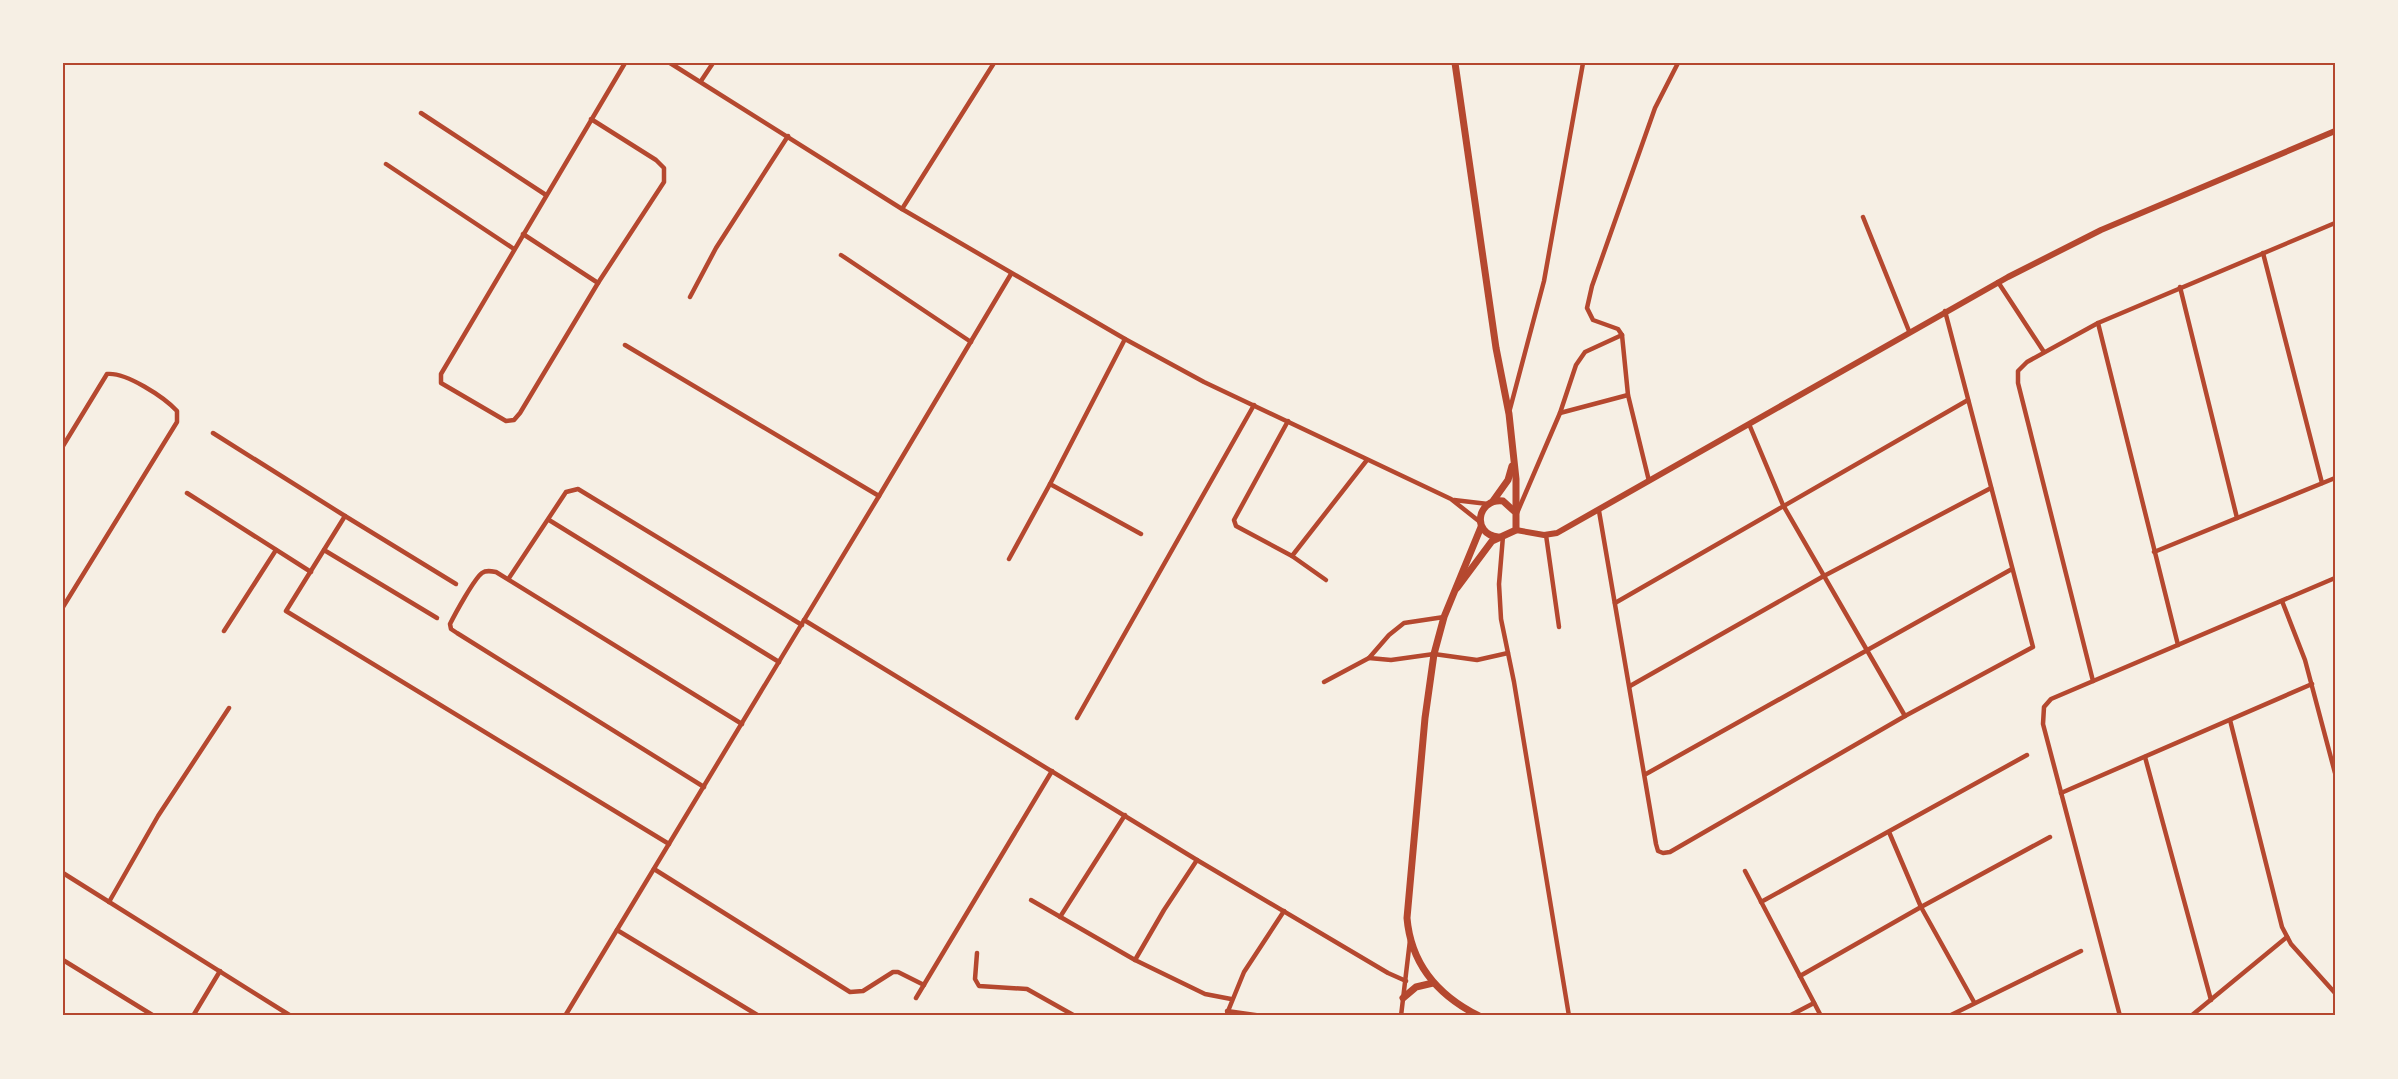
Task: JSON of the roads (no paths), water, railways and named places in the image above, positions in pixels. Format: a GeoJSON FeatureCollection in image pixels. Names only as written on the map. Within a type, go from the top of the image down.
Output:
{"type":"FeatureCollection","features":[{"type":"Feature","properties":{"kind":"main road"},"geometry":{"type":"LineString","coordinates":[[1455,63],[1495,337],[1509,414],[1516,479],[1516,530],[1500,537],[1480,555],[1457,588]]}},
{"type":"Feature","properties":{"kind":"main road"},"geometry":{"type":"LineString","coordinates":[[1479,1016],[1451,1000],[1433,983],[1420,964],[1410,940],[1407,918],[1425,718],[1434,654],[1444,617],[1480,524],[1481,511],[1508,480],[1514,457]]}},
{"type":"Feature","properties":{"kind":"main road"},"geometry":{"type":"LineString","coordinates":[[1490,502],[1503,501],[1515,514]]}},
{"type":"Feature","properties":{"kind":"main road"},"geometry":{"type":"LineString","coordinates":[[1480,524],[1488,534],[1500,537]]}},
{"type":"Feature","properties":{"kind":"main road"},"geometry":{"type":"LineString","coordinates":[[1403,998],[1416,987],[1433,983]]}},
{"type":"Feature","properties":{"kind":"street"},"geometry":{"type":"LineString","coordinates":[[591,119],[656,160],[664,168],[665,176],[658,191],[598,283],[520,413],[514,420],[499,419],[441,383],[441,374],[514,249],[591,119],[625,63]]}},
{"type":"Feature","properties":{"kind":"street"},"geometry":{"type":"LineString","coordinates":[[670,63],[902,209],[1125,339],[1204,382],[1451,499],[1480,524]]}},
{"type":"Feature","properties":{"kind":"street"},"geometry":{"type":"LineString","coordinates":[[701,81],[713,63]]}},
{"type":"Feature","properties":{"kind":"street"},"geometry":{"type":"LineString","coordinates":[[902,209],[994,63]]}},
{"type":"Feature","properties":{"kind":"street"},"geometry":{"type":"LineString","coordinates":[[1509,414],[1544,281],[1583,63]]}},
{"type":"Feature","properties":{"kind":"street"},"geometry":{"type":"LineString","coordinates":[[1649,482],[1628,395],[1622,335],[1618,329],[1593,320],[1588,313],[1588,303],[1655,108],[1678,63]]}},
{"type":"Feature","properties":{"kind":"street"},"geometry":{"type":"LineString","coordinates":[[421,113],[546,195]]}},
{"type":"Feature","properties":{"kind":"street"},"geometry":{"type":"LineString","coordinates":[[1516,530],[1546,535],[1557,533],[1998,282],[2102,230],[2335,131]]}},
{"type":"Feature","properties":{"kind":"street"},"geometry":{"type":"LineString","coordinates":[[690,297],[716,248],[788,136]]}},
{"type":"Feature","properties":{"kind":"street"},"geometry":{"type":"LineString","coordinates":[[386,164],[514,249]]}},
{"type":"Feature","properties":{"kind":"street"},"geometry":{"type":"LineString","coordinates":[[1863,217],[1909,331]]}},
{"type":"Feature","properties":{"kind":"street"},"geometry":{"type":"LineString","coordinates":[[2093,681],[2017,379],[2018,371],[2023,364],[2097,324],[2335,223]]}},
{"type":"Feature","properties":{"kind":"street"},"geometry":{"type":"LineString","coordinates":[[523,234],[598,283]]}},
{"type":"Feature","properties":{"kind":"street"},"geometry":{"type":"LineString","coordinates":[[2263,253],[2322,483]]}},
{"type":"Feature","properties":{"kind":"street"},"geometry":{"type":"LineString","coordinates":[[841,255],[971,342]]}},
{"type":"Feature","properties":{"kind":"street"},"geometry":{"type":"LineString","coordinates":[[565,1016],[1011,274]]}},
{"type":"Feature","properties":{"kind":"street"},"geometry":{"type":"LineString","coordinates":[[1998,282],[2044,352]]}},
{"type":"Feature","properties":{"kind":"street"},"geometry":{"type":"LineString","coordinates":[[2180,288],[2237,518]]}},
{"type":"Feature","properties":{"kind":"street"},"geometry":{"type":"LineString","coordinates":[[1599,511],[1658,851],[1670,852],[1905,716],[2032,647],[1945,311]]}},
{"type":"Feature","properties":{"kind":"street"},"geometry":{"type":"LineString","coordinates":[[2097,324],[2178,645]]}},
{"type":"Feature","properties":{"kind":"street"},"geometry":{"type":"LineString","coordinates":[[1515,514],[1560,413],[1576,365],[1586,352],[1622,335]]}},
{"type":"Feature","properties":{"kind":"street"},"geometry":{"type":"LineString","coordinates":[[1009,559],[1125,339]]}},
{"type":"Feature","properties":{"kind":"street"},"geometry":{"type":"LineString","coordinates":[[625,345],[879,496]]}},
{"type":"Feature","properties":{"kind":"street"},"geometry":{"type":"LineString","coordinates":[[63,446],[107,374],[130,379],[177,411],[177,422],[65,599],[63,607]]}},
{"type":"Feature","properties":{"kind":"street"},"geometry":{"type":"LineString","coordinates":[[1560,413],[1628,395]]}},
{"type":"Feature","properties":{"kind":"street"},"geometry":{"type":"LineString","coordinates":[[1615,603],[1968,400]]}},
{"type":"Feature","properties":{"kind":"street"},"geometry":{"type":"LineString","coordinates":[[1077,718],[1254,405]]}},
{"type":"Feature","properties":{"kind":"street"},"geometry":{"type":"LineString","coordinates":[[1288,421],[1234,520],[1236,526],[1292,556],[1326,579]]}},
{"type":"Feature","properties":{"kind":"street"},"geometry":{"type":"LineString","coordinates":[[1749,424],[1783,505],[1822,577],[1905,716]]}},
{"type":"Feature","properties":{"kind":"street"},"geometry":{"type":"LineString","coordinates":[[213,433],[456,584]]}},
{"type":"Feature","properties":{"kind":"street"},"geometry":{"type":"LineString","coordinates":[[1292,556],[1367,460]]}},
{"type":"Feature","properties":{"kind":"street"},"geometry":{"type":"LineString","coordinates":[[2154,552],[2335,478]]}},
{"type":"Feature","properties":{"kind":"street"},"geometry":{"type":"LineString","coordinates":[[1050,484],[1141,534]]}},
{"type":"Feature","properties":{"kind":"street"},"geometry":{"type":"LineString","coordinates":[[1630,686],[1822,577],[1991,488]]}},
{"type":"Feature","properties":{"kind":"street"},"geometry":{"type":"LineString","coordinates":[[509,578],[566,492],[571,489],[583,491],[1197,860],[1406,981]]}},
{"type":"Feature","properties":{"kind":"street"},"geometry":{"type":"LineString","coordinates":[[188,493],[311,572]]}},
{"type":"Feature","properties":{"kind":"street"},"geometry":{"type":"LineString","coordinates":[[1451,499],[1490,502]]}},
{"type":"Feature","properties":{"kind":"street"},"geometry":{"type":"LineString","coordinates":[[345,516],[286,611],[669,844]]}},
{"type":"Feature","properties":{"kind":"street"},"geometry":{"type":"LineString","coordinates":[[549,520],[779,662]]}},
{"type":"Feature","properties":{"kind":"street"},"geometry":{"type":"LineString","coordinates":[[1546,535],[1559,627]]}},
{"type":"Feature","properties":{"kind":"street"},"geometry":{"type":"LineString","coordinates":[[1500,537],[1499,595],[1569,1016]]}},
{"type":"Feature","properties":{"kind":"street"},"geometry":{"type":"LineString","coordinates":[[224,631],[276,550]]}},
{"type":"Feature","properties":{"kind":"street"},"geometry":{"type":"LineString","coordinates":[[324,550],[437,618]]}},
{"type":"Feature","properties":{"kind":"street"},"geometry":{"type":"LineString","coordinates":[[1646,774],[2012,569]]}},
{"type":"Feature","properties":{"kind":"street"},"geometry":{"type":"LineString","coordinates":[[704,786],[451,629],[452,619],[483,572],[492,570],[509,578],[742,724]]}},
{"type":"Feature","properties":{"kind":"street"},"geometry":{"type":"LineString","coordinates":[[2120,1016],[2043,724],[2044,707],[2051,699],[2335,578]]}},
{"type":"Feature","properties":{"kind":"street"},"geometry":{"type":"LineString","coordinates":[[2282,601],[2303,654],[2335,773]]}},
{"type":"Feature","properties":{"kind":"street"},"geometry":{"type":"LineString","coordinates":[[1324,682],[1369,658],[1389,635],[1404,623],[1444,617]]}},
{"type":"Feature","properties":{"kind":"street"},"geometry":{"type":"LineString","coordinates":[[1369,658],[1391,660],[1434,654],[1477,660],[1508,653]]}},
{"type":"Feature","properties":{"kind":"street"},"geometry":{"type":"LineString","coordinates":[[2061,793],[2312,684]]}},
{"type":"Feature","properties":{"kind":"street"},"geometry":{"type":"LineString","coordinates":[[109,902],[159,816],[229,708]]}},
{"type":"Feature","properties":{"kind":"street"},"geometry":{"type":"LineString","coordinates":[[2230,720],[2278,916],[2286,937],[2335,993]]}},
{"type":"Feature","properties":{"kind":"street"},"geometry":{"type":"LineString","coordinates":[[1761,902],[2027,755]]}},
{"type":"Feature","properties":{"kind":"street"},"geometry":{"type":"LineString","coordinates":[[2145,757],[2211,1000]]}},
{"type":"Feature","properties":{"kind":"street"},"geometry":{"type":"LineString","coordinates":[[916,998],[1052,771]]}},
{"type":"Feature","properties":{"kind":"street"},"geometry":{"type":"LineString","coordinates":[[1060,918],[1125,815]]}},
{"type":"Feature","properties":{"kind":"street"},"geometry":{"type":"LineString","coordinates":[[1889,832],[1921,907],[1974,1002]]}},
{"type":"Feature","properties":{"kind":"street"},"geometry":{"type":"LineString","coordinates":[[1800,976],[2050,837]]}},
{"type":"Feature","properties":{"kind":"street"},"geometry":{"type":"LineString","coordinates":[[1135,960],[1197,860]]}},
{"type":"Feature","properties":{"kind":"street"},"geometry":{"type":"LineString","coordinates":[[654,869],[850,992],[863,991],[893,972],[898,972],[924,986]]}},
{"type":"Feature","properties":{"kind":"street"},"geometry":{"type":"LineString","coordinates":[[1745,870],[1821,1016]]}},
{"type":"Feature","properties":{"kind":"street"},"geometry":{"type":"LineString","coordinates":[[63,873],[291,1016]]}},
{"type":"Feature","properties":{"kind":"street"},"geometry":{"type":"LineString","coordinates":[[1031,900],[1135,960],[1205,994],[1231,999]]}},
{"type":"Feature","properties":{"kind":"street"},"geometry":{"type":"LineString","coordinates":[[1262,1016],[1227,1014],[1231,999],[1245,972],[1284,911]]}},
{"type":"Feature","properties":{"kind":"street"},"geometry":{"type":"LineString","coordinates":[[617,930],[759,1016]]}},
{"type":"Feature","properties":{"kind":"street"},"geometry":{"type":"LineString","coordinates":[[2191,1016],[2286,937]]}},
{"type":"Feature","properties":{"kind":"street"},"geometry":{"type":"LineString","coordinates":[[1401,1016],[1410,940]]}},
{"type":"Feature","properties":{"kind":"street"},"geometry":{"type":"LineString","coordinates":[[1949,1016],[2080,951]]}},
{"type":"Feature","properties":{"kind":"street"},"geometry":{"type":"LineString","coordinates":[[976,954],[975,979],[979,986],[1027,989],[1075,1016]]}},
{"type":"Feature","properties":{"kind":"street"},"geometry":{"type":"LineString","coordinates":[[63,960],[154,1016]]}},
{"type":"Feature","properties":{"kind":"street"},"geometry":{"type":"LineString","coordinates":[[194,1016],[220,971]]}},
{"type":"Feature","properties":{"kind":"street"},"geometry":{"type":"LineString","coordinates":[[1789,1016],[1814,1003]]}}]}
